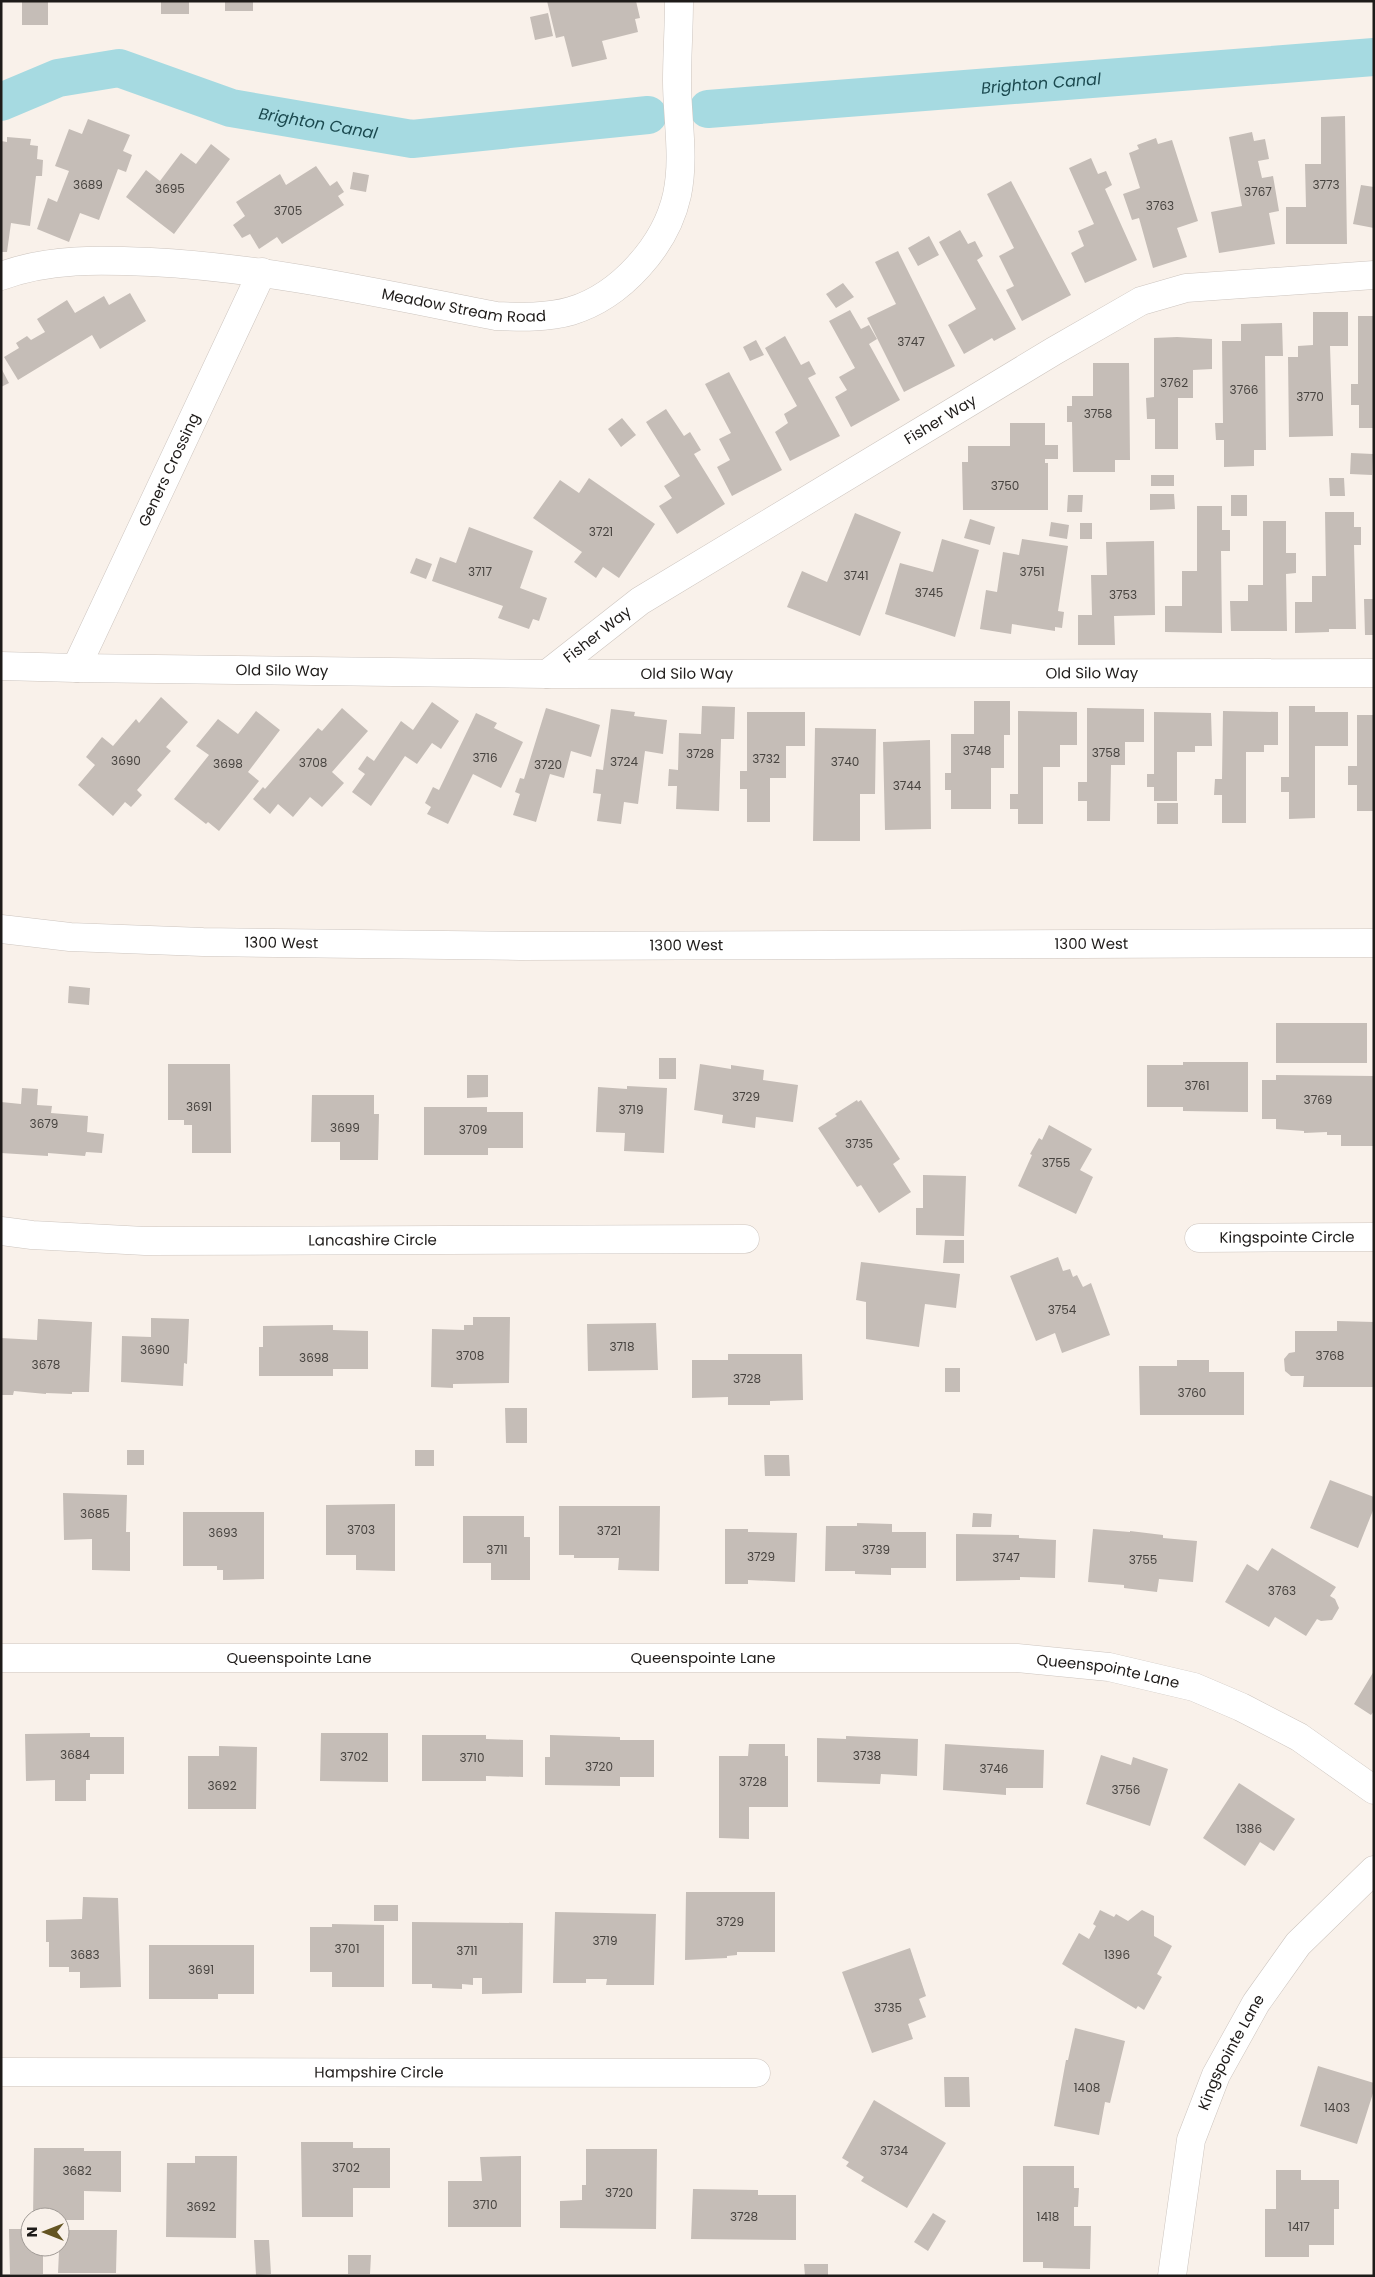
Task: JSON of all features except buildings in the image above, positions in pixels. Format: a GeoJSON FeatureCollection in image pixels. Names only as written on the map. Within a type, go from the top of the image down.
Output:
{"type":"FeatureCollection","features":[{"type":"Feature","properties":{"kind":"street","name":"Meadow Stream Road"},"geometry":{"type":"LineString","coordinates":[[1,276],[57,262],[106,260],[188,264],[262,272],[496,316],[535,317],[572,310],[608,293],[640,265],[664,232],[677,195],[681,148],[677,82],[679,1]]}},
{"type":"Feature","properties":{"kind":"street","name":"Geners Crossing"},"geometry":{"type":"LineString","coordinates":[[76,668],[262,272]]}},
{"type":"Feature","properties":{"kind":"street","name":"Fisher Way"},"geometry":{"type":"LineString","coordinates":[[547,674],[640,600],[1054,351],[1141,301],[1186,288],[1374,275]]}},
{"type":"Feature","properties":{"kind":"street","name":"Old Silo Way"},"geometry":{"type":"LineString","coordinates":[[1,666],[547,674],[1374,673]]}},
{"type":"Feature","properties":{"kind":"street","name":"1300 West"},"geometry":{"type":"LineString","coordinates":[[1,929],[70,937],[203,942],[500,946],[1374,943]]}},
{"type":"Feature","properties":{"kind":"street","name":"Lancashire Circle"},"geometry":{"type":"LineString","coordinates":[[1,1231],[32,1235],[145,1241],[745,1239]]}},
{"type":"Feature","properties":{"kind":"street","name":"Kingspointe Circle"},"geometry":{"type":"LineString","coordinates":[[1199,1238],[1374,1238]]}},
{"type":"Feature","properties":{"kind":"street","name":"Queenspointe Lane"},"geometry":{"type":"LineString","coordinates":[[1,1658],[868,1657],[1035,1660],[1108,1667],[1194,1687],[1241,1707],[1299,1737],[1374,1790]]}},
{"type":"Feature","properties":{"kind":"street","name":"Kingspointe Lane"},"geometry":{"type":"LineString","coordinates":[[1172,2276],[1190,2140],[1216,2075],[1256,2003],[1298,1944],[1374,1870]]}},
{"type":"Feature","properties":{"kind":"street","name":"Hampshire Circle"},"geometry":{"type":"LineString","coordinates":[[1,2072],[756,2073]]}},
{"type":"Feature","properties":{"kind":"waterway","name":"Brighton Canal"},"geometry":{"type":"LineString","coordinates":[[708,109],[1374,57]]}},
{"type":"Feature","properties":{"kind":"waterway","name":"Brighton Canal"},"geometry":{"type":"LineString","coordinates":[[1,102],[58,78],[119,68],[231,108],[412,139],[648,115]]}}]}
